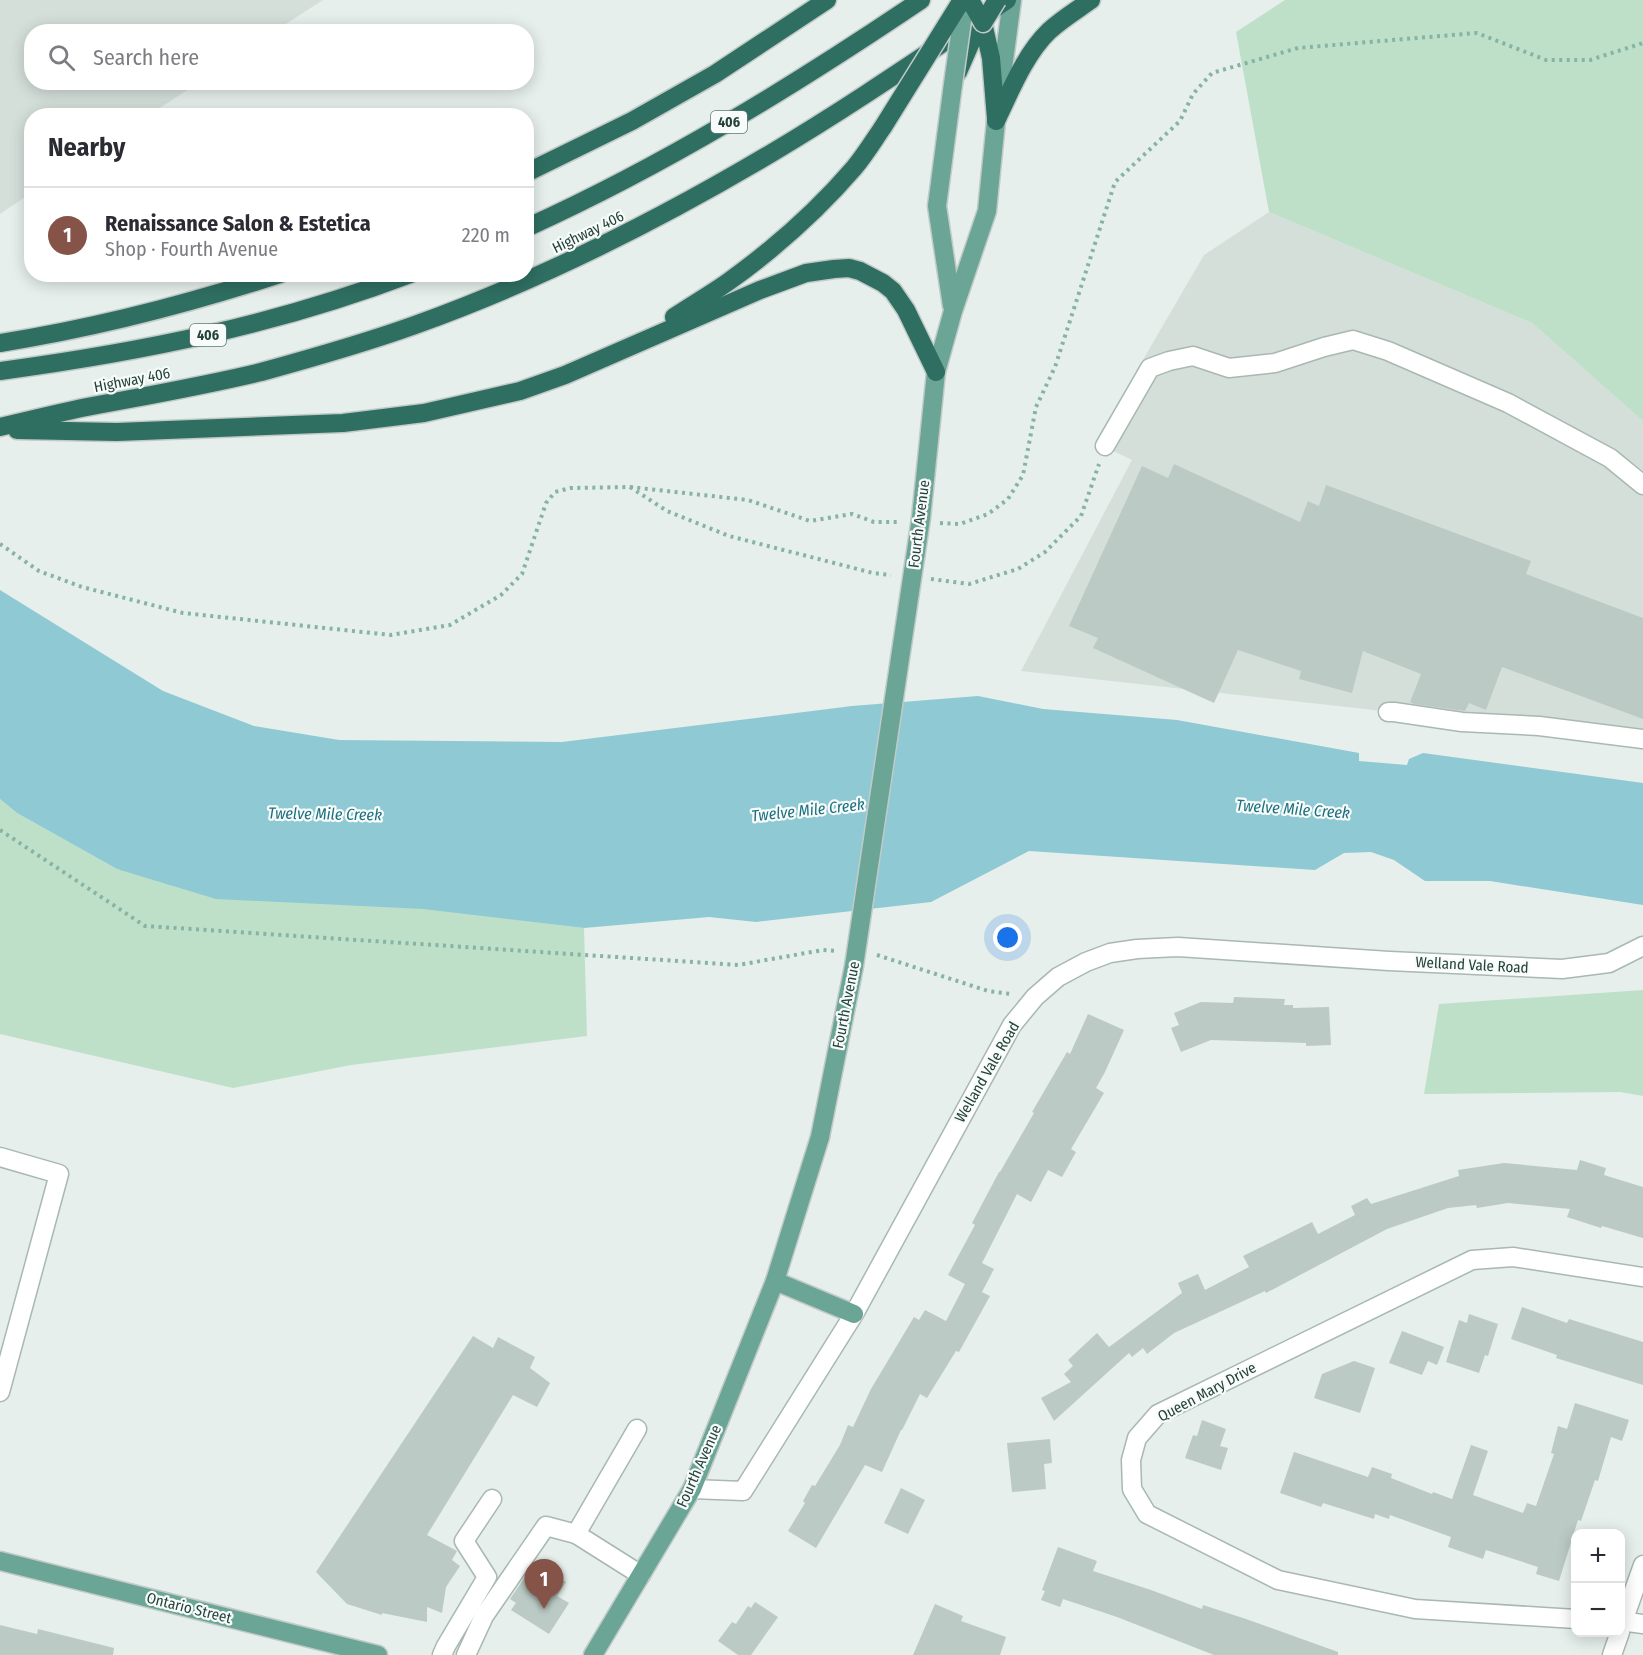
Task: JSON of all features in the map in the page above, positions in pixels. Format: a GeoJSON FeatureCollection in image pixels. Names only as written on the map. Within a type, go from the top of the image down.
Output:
{"type":"FeatureCollection","features":[{"type":"Feature","properties":{"kind":"highway","name":"Highway 406"},"geometry":{"type":"LineString","coordinates":[[534,224],[675,154],[757,105],[921,0]]}},
{"type":"Feature","properties":{"kind":"highway"},"geometry":{"type":"LineString","coordinates":[[616,352],[726,283],[793,231],[828,197],[855,166],[883,127],[964,0]]}},
{"type":"Feature","properties":{"kind":"highway"},"geometry":{"type":"LineString","coordinates":[[970,0],[983,23],[991,58],[996,121]]}},
{"type":"Feature","properties":{"kind":"highway"},"geometry":{"type":"LineString","coordinates":[[953,84],[967,49],[997,0]]}},
{"type":"Feature","properties":{"kind":"highway","name":"Highway 406"},"geometry":{"type":"LineString","coordinates":[[534,277],[639,227],[761,159],[877,87],[1007,0]]}},
{"type":"Feature","properties":{"kind":"highway"},"geometry":{"type":"LineString","coordinates":[[996,121],[1014,83],[1036,47],[1048,32],[1091,0]]}},
{"type":"Feature","properties":{"kind":"highway"},"geometry":{"type":"LineString","coordinates":[[534,169],[632,121],[715,74],[825,1]]}},
{"type":"Feature","properties":{"kind":"highway"},"geometry":{"type":"LineString","coordinates":[[0,428],[117,432],[343,423],[424,413],[520,391],[565,375],[760,290],[806,273],[834,268],[860,271],[883,283],[901,300],[936,372]]}},
{"type":"Feature","properties":{"kind":"highway"},"geometry":{"type":"LineString","coordinates":[[0,343],[70,331],[151,313],[255,282]]}},
{"type":"Feature","properties":{"kind":"highway","name":"Highway 406"},"geometry":{"type":"LineString","coordinates":[[0,370],[100,357],[155,347],[304,311],[387,282]]}},
{"type":"Feature","properties":{"kind":"highway","name":"Highway 406"},"geometry":{"type":"LineString","coordinates":[[0,428],[260,372],[414,326],[522,282]]}},
{"type":"Feature","properties":{"kind":"main road","name":"Fourth Avenue"},"geometry":{"type":"LineString","coordinates":[[953,311],[937,206],[964,0]]}},
{"type":"Feature","properties":{"kind":"main road","name":"Fourth Avenue"},"geometry":{"type":"LineString","coordinates":[[593,1655],[692,1489],[775,1281],[820,1137],[854,966],[922,521],[936,372],[953,311],[987,211],[1012,0]]}},
{"type":"Feature","properties":{"kind":"main road"},"geometry":{"type":"LineString","coordinates":[[775,1281],[854,1314]]}},
{"type":"Feature","properties":{"kind":"main road","name":"Ontario Street"},"geometry":{"type":"LineString","coordinates":[[0,1561],[378,1655]]}},
{"type":"Feature","properties":{"kind":"street"},"geometry":{"type":"LineString","coordinates":[[1105,446],[1150,368],[1193,356],[1229,368],[1275,363],[1353,340],[1388,351],[1508,403],[1610,458],[1643,485]]}},
{"type":"Feature","properties":{"kind":"street"},"geometry":{"type":"LineString","coordinates":[[1388,712],[1462,722],[1539,726],[1643,739]]}},
{"type":"Feature","properties":{"kind":"street","name":"Welland Vale Road"},"geometry":{"type":"LineString","coordinates":[[692,1489],[742,1491],[854,1314],[1012,1024],[1035,997],[1058,977],[1086,962],[1110,953],[1137,949],[1178,947],[1389,961],[1562,969],[1609,963],[1643,946]]}},
{"type":"Feature","properties":{"kind":"street"},"geometry":{"type":"LineString","coordinates":[[0,1157],[59,1174],[0,1392]]}},
{"type":"Feature","properties":{"kind":"street","name":"Queen Mary Drive"},"geometry":{"type":"LineString","coordinates":[[1571,1618],[1415,1609],[1278,1580],[1147,1514],[1132,1489],[1131,1460],[1137,1438],[1158,1414],[1472,1260],[1513,1257],[1643,1277]]}},
{"type":"Feature","properties":{"kind":"street"},"geometry":{"type":"LineString","coordinates":[[576,1534],[637,1429]]}},
{"type":"Feature","properties":{"kind":"street"},"geometry":{"type":"LineString","coordinates":[[442,1655],[487,1577],[464,1541],[492,1499]]}},
{"type":"Feature","properties":{"kind":"street"},"geometry":{"type":"LineString","coordinates":[[466,1655],[484,1617],[546,1526],[576,1534],[641,1575]]}},
{"type":"Feature","properties":{"kind":"street"},"geometry":{"type":"LineString","coordinates":[[1625,1615],[1643,1565]]}},
{"type":"Feature","properties":{"kind":"street"},"geometry":{"type":"LineString","coordinates":[[1625,1626],[1643,1624]]}},
{"type":"Feature","properties":{"kind":"street"},"geometry":{"type":"LineString","coordinates":[[1612,1655],[1618,1637]]}},
{"type":"Feature","properties":{"kind":"path"},"geometry":{"type":"LineString","coordinates":[[0,544],[39,571],[82,587],[183,613],[391,635],[450,626],[501,595],[522,574],[546,503],[555,492],[570,488],[630,487],[748,500],[810,521],[852,514],[874,522],[922,521],[960,524],[988,514],[1008,499],[1023,475],[1036,407],[1055,366],[1115,182],[1180,121],[1193,94],[1212,73],[1298,48],[1477,33],[1546,60],[1590,60],[1643,44]]}},
{"type":"Feature","properties":{"kind":"path"},"geometry":{"type":"LineString","coordinates":[[926,579],[969,584],[1018,569],[1045,552],[1081,516],[1105,446]]}},
{"type":"Feature","properties":{"kind":"path"},"geometry":{"type":"LineString","coordinates":[[630,487],[666,511],[729,537],[873,573],[894,575]]}},
{"type":"Feature","properties":{"kind":"path"},"geometry":{"type":"LineString","coordinates":[[0,830],[145,926],[738,965],[823,950],[846,951]]}},
{"type":"Feature","properties":{"kind":"path"},"geometry":{"type":"LineString","coordinates":[[868,952],[988,991],[1035,997]]}},
{"type":"Feature","properties":{"kind":"shaded area"},"geometry":{"type":"Polygon","coordinates":[[[0,0],[323,0],[286,24],[24,24],[24,90],[187,90],[160,108],[24,108],[24,198],[0,214],[0,0]]]}},
{"type":"Feature","properties":{"kind":"shaded area"},"geometry":{"type":"Polygon","coordinates":[[[1269,212],[1532,323],[1643,421],[1643,740],[1021,671],[1132,460],[1095,442],[1204,255],[1269,212]]]}},
{"type":"Feature","properties":{"kind":"green space"},"geometry":{"type":"Polygon","coordinates":[[[1285,0],[1643,0],[1643,421],[1532,323],[1269,212],[1236,32],[1285,0]]]}},
{"type":"Feature","properties":{"kind":"green space"},"geometry":{"type":"Polygon","coordinates":[[[0,799],[17,813],[117,869],[584,928],[587,1036],[351,1065],[233,1088],[0,1034],[0,799]]]}},
{"type":"Feature","properties":{"kind":"green space"},"geometry":{"type":"Polygon","coordinates":[[[1643,990],[1643,1096],[1620,1092],[1424,1094],[1439,1004],[1643,990]]]}},
{"type":"Feature","properties":{"kind":"water","name":"Twelve Mile Creek"},"geometry":{"type":"Polygon","coordinates":[[[0,590],[163,691],[254,726],[339,740],[562,742],[852,706],[978,696],[1043,709],[1177,720],[1359,753],[1359,761],[1407,765],[1409,759],[1423,753],[1643,783],[1643,905],[1490,881],[1425,881],[1394,860],[1371,852],[1344,853],[1315,870],[1029,851],[931,902],[756,922],[709,917],[584,928],[423,909],[216,899],[117,869],[17,813],[0,799],[0,590]]]}},
{"type":"Feature","properties":{"kind":"building"},"geometry":{"type":"Polygon","coordinates":[[[1174,464],[1300,522],[1308,501],[1319,506],[1326,485],[1531,561],[1526,574],[1643,618],[1643,719],[1502,667],[1486,710],[1469,703],[1465,711],[1414,704],[1410,702],[1421,674],[1363,651],[1352,693],[1299,679],[1301,671],[1238,650],[1214,703],[1093,648],[1098,638],[1069,626],[1142,466],[1168,478],[1174,464]]]}},
{"type":"Feature","properties":{"kind":"building"},"geometry":{"type":"Polygon","coordinates":[[[1234,997],[1285,999],[1284,1005],[1293,1005],[1293,1008],[1329,1007],[1331,1045],[1306,1046],[1306,1043],[1211,1040],[1181,1052],[1171,1028],[1179,1025],[1174,1013],[1201,1002],[1233,1003],[1234,997]]]}},
{"type":"Feature","properties":{"kind":"building"},"geometry":{"type":"Polygon","coordinates":[[[1088,1014],[1124,1030],[1096,1088],[1104,1093],[1071,1149],[1076,1152],[1062,1177],[1048,1170],[1031,1202],[1017,1194],[982,1263],[994,1269],[982,1292],[990,1296],[959,1352],[956,1351],[927,1398],[920,1394],[882,1472],[865,1465],[816,1548],[788,1531],[805,1503],[803,1501],[840,1445],[848,1425],[853,1427],[871,1389],[914,1317],[919,1320],[925,1310],[946,1321],[965,1284],[948,1275],[975,1225],[972,1223],[1034,1113],[1032,1112],[1067,1052],[1070,1054],[1088,1014]]]}},
{"type":"Feature","properties":{"kind":"building"},"geometry":{"type":"Polygon","coordinates":[[[1580,1160],[1606,1168],[1604,1175],[1643,1187],[1643,1238],[1567,1217],[1570,1209],[1508,1203],[1477,1208],[1476,1205],[1448,1208],[1387,1229],[1266,1293],[1265,1291],[1174,1333],[1147,1354],[1143,1348],[1132,1357],[1129,1353],[1054,1421],[1041,1398],[1071,1382],[1064,1374],[1073,1366],[1068,1360],[1097,1333],[1109,1347],[1182,1293],[1178,1283],[1198,1274],[1205,1290],[1249,1267],[1243,1256],[1312,1222],[1318,1234],[1355,1215],[1351,1206],[1367,1198],[1371,1204],[1459,1176],[1458,1170],[1504,1163],[1577,1170],[1580,1160]]]}},
{"type":"Feature","properties":{"kind":"building"},"geometry":{"type":"Polygon","coordinates":[[[1522,1307],[1567,1323],[1569,1319],[1643,1342],[1643,1385],[1556,1358],[1557,1355],[1511,1339],[1522,1307]]]}},
{"type":"Feature","properties":{"kind":"building"},"geometry":{"type":"Polygon","coordinates":[[[1469,1314],[1498,1324],[1488,1356],[1485,1355],[1479,1373],[1446,1362],[1459,1320],[1467,1323],[1469,1314]]]}},
{"type":"Feature","properties":{"kind":"building"},"geometry":{"type":"Polygon","coordinates":[[[1402,1331],[1444,1347],[1437,1365],[1428,1361],[1422,1375],[1389,1363],[1402,1331]]]}},
{"type":"Feature","properties":{"kind":"building"},"geometry":{"type":"Polygon","coordinates":[[[473,1336],[493,1348],[498,1337],[535,1357],[530,1368],[550,1383],[537,1407],[513,1395],[427,1535],[457,1551],[452,1560],[460,1566],[446,1587],[442,1613],[427,1607],[427,1622],[382,1613],[382,1615],[347,1604],[316,1572],[473,1336]]]}},
{"type":"Feature","properties":{"kind":"building"},"geometry":{"type":"Polygon","coordinates":[[[1354,1361],[1375,1368],[1360,1413],[1314,1398],[1322,1374],[1354,1361]]]}},
{"type":"Feature","properties":{"kind":"building"},"geometry":{"type":"Polygon","coordinates":[[[1575,1403],[1629,1420],[1622,1441],[1611,1437],[1598,1481],[1595,1480],[1581,1521],[1578,1520],[1575,1529],[1571,1529],[1571,1542],[1559,1581],[1536,1574],[1538,1567],[1486,1550],[1483,1559],[1448,1547],[1451,1537],[1390,1515],[1389,1519],[1375,1514],[1374,1519],[1323,1503],[1321,1507],[1280,1493],[1294,1452],[1368,1477],[1372,1467],[1392,1474],[1391,1478],[1452,1499],[1471,1445],[1488,1451],[1473,1495],[1523,1513],[1527,1503],[1536,1506],[1554,1454],[1551,1453],[1558,1426],[1567,1429],[1575,1403]]]}},
{"type":"Feature","properties":{"kind":"building"},"geometry":{"type":"Polygon","coordinates":[[[1202,1420],[1226,1429],[1220,1446],[1228,1448],[1221,1470],[1185,1458],[1193,1435],[1197,1436],[1202,1420]]]}},
{"type":"Feature","properties":{"kind":"building"},"geometry":{"type":"Polygon","coordinates":[[[1050,1439],[1052,1463],[1044,1464],[1046,1489],[1012,1492],[1007,1443],[1050,1439]]]}},
{"type":"Feature","properties":{"kind":"building"},"geometry":{"type":"Polygon","coordinates":[[[901,1488],[925,1500],[908,1534],[884,1523],[901,1488]]]}},
{"type":"Feature","properties":{"kind":"building"},"geometry":{"type":"Polygon","coordinates":[[[1058,1547],[1097,1561],[1093,1571],[1202,1609],[1203,1605],[1246,1619],[1338,1652],[1338,1655],[1214,1655],[1117,1617],[1063,1599],[1060,1607],[1041,1600],[1045,1591],[1042,1590],[1058,1547]]]}},
{"type":"Feature","properties":{"kind":"building"},"geometry":{"type":"Polygon","coordinates":[[[535,1562],[566,1582],[557,1596],[569,1603],[549,1634],[511,1610],[516,1603],[510,1599],[535,1562]]]}},
{"type":"Feature","properties":{"kind":"building"},"geometry":{"type":"Polygon","coordinates":[[[755,1602],[778,1617],[751,1655],[738,1655],[718,1641],[732,1622],[736,1624],[748,1606],[751,1608],[755,1602]]]}},
{"type":"Feature","properties":{"kind":"building"},"geometry":{"type":"Polygon","coordinates":[[[935,1604],[963,1616],[961,1621],[1006,1637],[1000,1655],[913,1655],[935,1604]]]}},
{"type":"Feature","properties":{"kind":"building"},"geometry":{"type":"Polygon","coordinates":[[[0,1625],[37,1634],[38,1629],[114,1648],[113,1655],[0,1655],[0,1625]]]}},
{"type":"Feature","properties":{"kind":"place","name":"Renaissance Salon & Estetica"},"geometry":{"type":"Point","coordinates":[544,1609]}}]}
